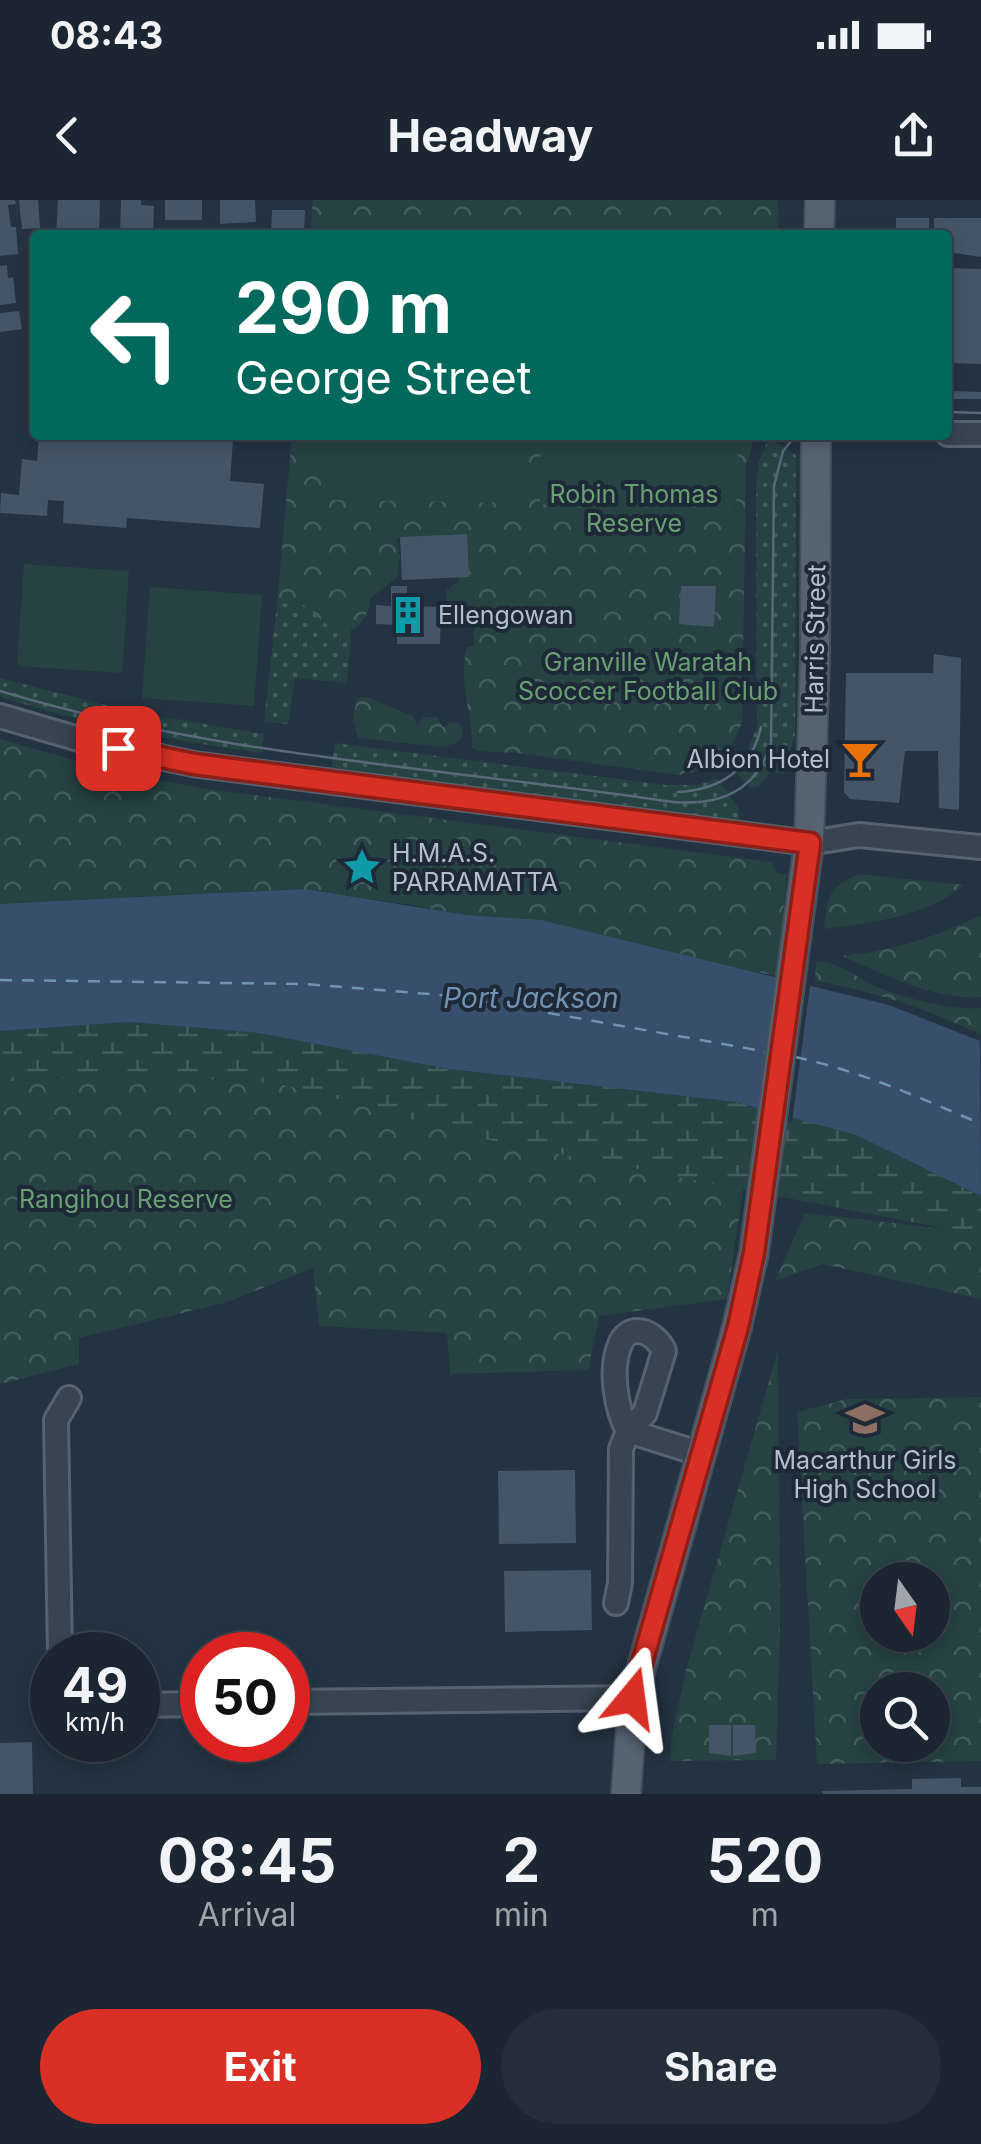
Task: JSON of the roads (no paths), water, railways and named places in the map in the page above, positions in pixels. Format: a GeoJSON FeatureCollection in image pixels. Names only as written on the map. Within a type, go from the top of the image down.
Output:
{"type":"FeatureCollection","features":[{"type":"Feature","properties":{"kind":"main road"},"geometry":{"type":"LineString","coordinates":[[819,230],[820,200]]}},
{"type":"Feature","properties":{"kind":"main road","name":"Harris Street"},"geometry":{"type":"LineString","coordinates":[[626,1794],[632,1698],[738,1327],[754,1253],[810,843],[816,440]]}},
{"type":"Feature","properties":{"kind":"street"},"geometry":{"type":"LineString","coordinates":[[952,434],[981,434]]}},
{"type":"Feature","properties":{"kind":"street"},"geometry":{"type":"LineString","coordinates":[[0,716],[90,742],[194,764],[810,843],[859,834],[981,847]]}},
{"type":"Feature","properties":{"kind":"street"},"geometry":{"type":"LineString","coordinates":[[60,1632],[56,1420],[69,1398]]}},
{"type":"Feature","properties":{"kind":"street"},"geometry":{"type":"LineString","coordinates":[[616,1603],[620,1584],[621,1449],[628,1432],[701,1454]]}},
{"type":"Feature","properties":{"kind":"street"},"geometry":{"type":"LineString","coordinates":[[310,1702],[632,1698]]}},
{"type":"Feature","properties":{"kind":"water","name":"Port Jackson"},"geometry":{"type":"Polygon","coordinates":[[[304,889],[467,915],[541,920],[889,1005],[980,1041],[981,1196],[856,1135],[736,1102],[449,1069],[258,1033],[129,1022],[0,1031],[0,904],[304,889]]]}},
{"type":"Feature","properties":{"kind":"tram line"},"geometry":{"type":"LineString","coordinates":[[952,412],[981,413]]}},
{"type":"Feature","properties":{"kind":"tram line"},"geometry":{"type":"LineString","coordinates":[[0,691],[82,713],[249,746],[673,802],[721,798],[746,784],[765,759],[771,743],[774,486],[783,451],[792,440]]}},
{"type":"Feature","properties":{"kind":"tram line"},"geometry":{"type":"LineString","coordinates":[[678,792],[707,787],[732,774],[750,755],[761,727]]}},
{"type":"Feature","properties":{"kind":"place","name":"Ellengowan"},"geometry":{"type":"Point","coordinates":[408,615]}},
{"type":"Feature","properties":{"kind":"place","name":"Albion Hotel"},"geometry":{"type":"Point","coordinates":[860,759]}},
{"type":"Feature","properties":{"kind":"place","name":"H.M.A.S. PARRAMATTA"},"geometry":{"type":"Point","coordinates":[362,867]}},
{"type":"Feature","properties":{"kind":"place","name":"Macarthur Girls High School"},"geometry":{"type":"Point","coordinates":[865,1419]}},
{"type":"Feature","properties":{"kind":"park label","name":"Robin Thomas Reserve"},"geometry":{"type":"Point","coordinates":[634,508]}},
{"type":"Feature","properties":{"kind":"park label","name":"Granville Waratah Scoccer Football Club"},"geometry":{"type":"Point","coordinates":[648,676]}},
{"type":"Feature","properties":{"kind":"park label","name":"Rangihou Reserve"},"geometry":{"type":"Point","coordinates":[126,1199]}}]}
